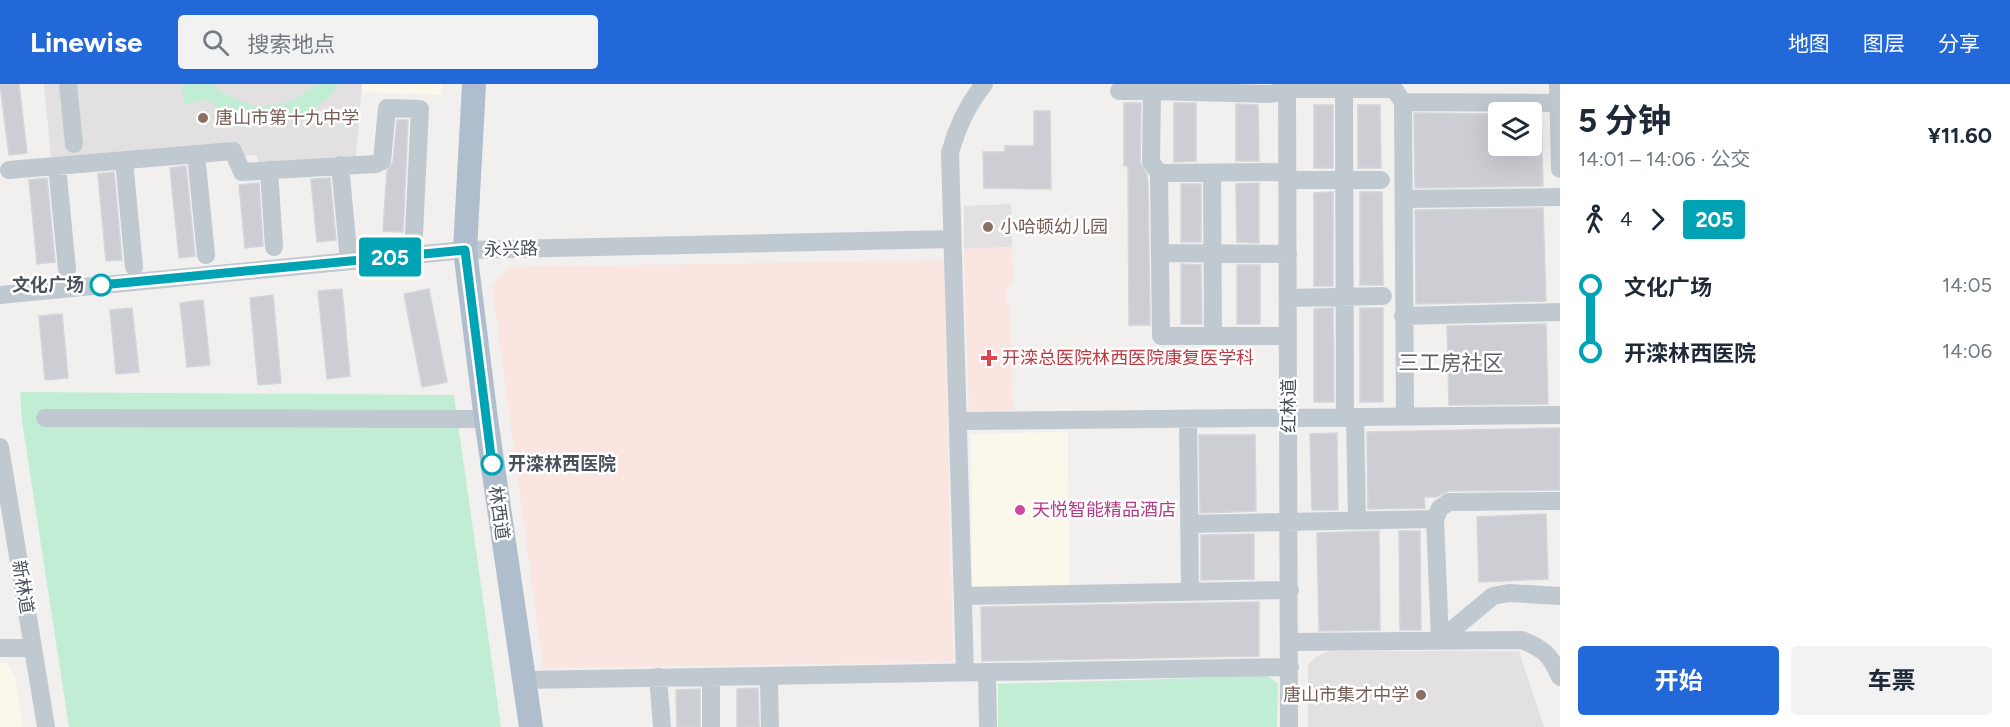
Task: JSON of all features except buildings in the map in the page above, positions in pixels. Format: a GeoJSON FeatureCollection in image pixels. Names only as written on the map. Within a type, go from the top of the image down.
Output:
{"type":"FeatureCollection","features":[{"type":"Feature","properties":{"kind":"main road","name":"林西道"},"geometry":{"type":"LineString","coordinates":[[474,84],[465,250],[486,419],[531,727]]}},
{"type":"Feature","properties":{"kind":"street"},"geometry":{"type":"LineString","coordinates":[[68,84],[74,144]]}},
{"type":"Feature","properties":{"kind":"street"},"geometry":{"type":"LineString","coordinates":[[965,673],[950,153],[958,126],[984,84]]}},
{"type":"Feature","properties":{"kind":"street"},"geometry":{"type":"LineString","coordinates":[[1558,84],[1560,169]]}},
{"type":"Feature","properties":{"kind":"street"},"geometry":{"type":"LineString","coordinates":[[1119,91],[1152,87],[1271,94],[1287,86],[1394,89],[1403,102],[1405,416]]}},
{"type":"Feature","properties":{"kind":"street","name":"红林道"},"geometry":{"type":"LineString","coordinates":[[1287,86],[1289,727]]}},
{"type":"Feature","properties":{"kind":"street"},"geometry":{"type":"LineString","coordinates":[[1152,87],[1151,162],[1159,173],[1161,336],[1288,336]]}},
{"type":"Feature","properties":{"kind":"street"},"geometry":{"type":"LineString","coordinates":[[1344,88],[1344,297],[1357,520]]}},
{"type":"Feature","properties":{"kind":"street"},"geometry":{"type":"LineString","coordinates":[[1403,102],[1559,103]]}},
{"type":"Feature","properties":{"kind":"street"},"geometry":{"type":"LineString","coordinates":[[9,170],[233,151],[242,172],[376,164],[382,161],[387,108],[420,110],[413,255]]}},
{"type":"Feature","properties":{"kind":"street"},"geometry":{"type":"LineString","coordinates":[[196,154],[206,255]]}},
{"type":"Feature","properties":{"kind":"street"},"geometry":{"type":"LineString","coordinates":[[124,160],[134,267]]}},
{"type":"Feature","properties":{"kind":"street"},"geometry":{"type":"LineString","coordinates":[[340,165],[349,261]]}},
{"type":"Feature","properties":{"kind":"street"},"geometry":{"type":"LineString","coordinates":[[57,166],[67,269]]}},
{"type":"Feature","properties":{"kind":"street"},"geometry":{"type":"LineString","coordinates":[[269,170],[274,247]]}},
{"type":"Feature","properties":{"kind":"street"},"geometry":{"type":"LineString","coordinates":[[1159,173],[1381,180]]}},
{"type":"Feature","properties":{"kind":"street"},"geometry":{"type":"LineString","coordinates":[[1212,173],[1213,336]]}},
{"type":"Feature","properties":{"kind":"street"},"geometry":{"type":"LineString","coordinates":[[1404,199],[1560,197]]}},
{"type":"Feature","properties":{"kind":"street","name":"永兴路"},"geometry":{"type":"LineString","coordinates":[[0,295],[465,250],[951,239]]}},
{"type":"Feature","properties":{"kind":"street"},"geometry":{"type":"LineString","coordinates":[[1160,253],[1288,254]]}},
{"type":"Feature","properties":{"kind":"street"},"geometry":{"type":"LineString","coordinates":[[1288,298],[1383,296]]}},
{"type":"Feature","properties":{"kind":"street"},"geometry":{"type":"LineString","coordinates":[[1403,316],[1560,312]]}},
{"type":"Feature","properties":{"kind":"street"},"geometry":{"type":"LineString","coordinates":[[958,422],[1560,415]]}},
{"type":"Feature","properties":{"kind":"street"},"geometry":{"type":"LineString","coordinates":[[45,418],[486,419]]}},
{"type":"Feature","properties":{"kind":"street"},"geometry":{"type":"LineString","coordinates":[[1188,419],[1190,592]]}},
{"type":"Feature","properties":{"kind":"street","name":"新林道"},"geometry":{"type":"LineString","coordinates":[[1,460],[46,727]]}},
{"type":"Feature","properties":{"kind":"street"},"geometry":{"type":"LineString","coordinates":[[1440,640],[1435,519],[1440,508],[1449,502],[1560,501]]}},
{"type":"Feature","properties":{"kind":"street"},"geometry":{"type":"LineString","coordinates":[[1189,525],[1435,519]]}},
{"type":"Feature","properties":{"kind":"street"},"geometry":{"type":"LineString","coordinates":[[963,596],[1290,590]]}},
{"type":"Feature","properties":{"kind":"street"},"geometry":{"type":"LineString","coordinates":[[1440,640],[1493,596],[1509,593],[1560,596]]}},
{"type":"Feature","properties":{"kind":"street"},"geometry":{"type":"LineString","coordinates":[[1290,642],[1522,640],[1541,648],[1554,664],[1560,677]]}},
{"type":"Feature","properties":{"kind":"street"},"geometry":{"type":"LineString","coordinates":[[0,648],[33,648]]}},
{"type":"Feature","properties":{"kind":"street"},"geometry":{"type":"LineString","coordinates":[[523,680],[1290,668]]}},
{"type":"Feature","properties":{"kind":"street"},"geometry":{"type":"LineString","coordinates":[[987,672],[988,727]]}},
{"type":"Feature","properties":{"kind":"street"},"geometry":{"type":"LineString","coordinates":[[658,677],[663,727]]}},
{"type":"Feature","properties":{"kind":"street"},"geometry":{"type":"LineString","coordinates":[[770,685],[770,727]]}},
{"type":"Feature","properties":{"kind":"street"},"geometry":{"type":"LineString","coordinates":[[711,687],[711,727]]}},
{"type":"Feature","properties":{"kind":"shaded area","name":"唐山市第十九中学"},"geometry":{"type":"Polygon","coordinates":[[[44,84],[362,84],[356,158],[258,164],[257,155],[241,156],[240,145],[52,166],[44,84]]]}},
{"type":"Feature","properties":{"kind":"shaded area"},"geometry":{"type":"Polygon","coordinates":[[[362,84],[442,84],[441,95],[362,92],[362,84]]]}},
{"type":"Feature","properties":{"kind":"shaded area","name":"小哈顿幼儿园"},"geometry":{"type":"Polygon","coordinates":[[[1011,204],[1012,247],[964,249],[964,206],[1011,204]]]}},
{"type":"Feature","properties":{"kind":"shaded area","name":"开滦总医院林西医院康复医学科"},"geometry":{"type":"Polygon","coordinates":[[[1012,247],[1013,281],[1006,290],[1005,296],[1010,307],[1013,410],[969,412],[964,249],[1012,247]]]}},
{"type":"Feature","properties":{"kind":"shaded area","name":"开滦林西医院"},"geometry":{"type":"Polygon","coordinates":[[[944,260],[953,662],[543,668],[492,285],[509,267],[944,260]]]}},
{"type":"Feature","properties":{"kind":"shaded area","name":"天悦智能精品酒店"},"geometry":{"type":"Polygon","coordinates":[[[1068,432],[1069,586],[972,587],[971,434],[1068,432]]]}},
{"type":"Feature","properties":{"kind":"shaded area","name":"唐山市集才中学"},"geometry":{"type":"Polygon","coordinates":[[[1328,651],[1519,651],[1544,727],[1308,727],[1308,664],[1328,651]]]}},
{"type":"Feature","properties":{"kind":"shaded area"},"geometry":{"type":"Polygon","coordinates":[[[0,663],[7,663],[15,677],[23,727],[0,727],[0,663]]]}},
{"type":"Feature","properties":{"kind":"green space"},"geometry":{"type":"Polygon","coordinates":[[[182,84],[212,84],[228,96],[261,107],[290,102],[319,84],[339,84],[326,99],[311,110],[294,117],[277,120],[241,116],[207,100],[184,104],[182,84]]]}},
{"type":"Feature","properties":{"kind":"green space"},"geometry":{"type":"Polygon","coordinates":[[[20,392],[454,395],[501,727],[69,727],[22,421],[20,392]]]}},
{"type":"Feature","properties":{"kind":"green space"},"geometry":{"type":"Polygon","coordinates":[[[1267,676],[1278,683],[1277,727],[998,727],[998,684],[1267,676]]]}},
{"type":"Feature","properties":{"kind":"bus line","name":"205"},"geometry":{"type":"LineString","coordinates":[[101,285],[465,250],[492,464]]}},
{"type":"Feature","properties":{"kind":"place","name":"唐山市第十九中学"},"geometry":{"type":"Point","coordinates":[203,118]}},
{"type":"Feature","properties":{"kind":"place","name":"小哈顿幼儿园"},"geometry":{"type":"Point","coordinates":[988,227]}},
{"type":"Feature","properties":{"kind":"place","name":"文化广场"},"geometry":{"type":"Point","coordinates":[101,285]}},
{"type":"Feature","properties":{"kind":"place","name":"开滦总医院林西医院康复医学科"},"geometry":{"type":"Point","coordinates":[989,358]}},
{"type":"Feature","properties":{"kind":"place","name":"开滦林西医院"},"geometry":{"type":"Point","coordinates":[492,464]}},
{"type":"Feature","properties":{"kind":"place","name":"天悦智能精品酒店"},"geometry":{"type":"Point","coordinates":[1020,510]}},
{"type":"Feature","properties":{"kind":"place","name":"唐山市集才中学"},"geometry":{"type":"Point","coordinates":[1421,695]}},
{"type":"Feature","properties":{"kind":"district","name":"三工房社区"},"geometry":{"type":"Point","coordinates":[1451,362]}}]}
